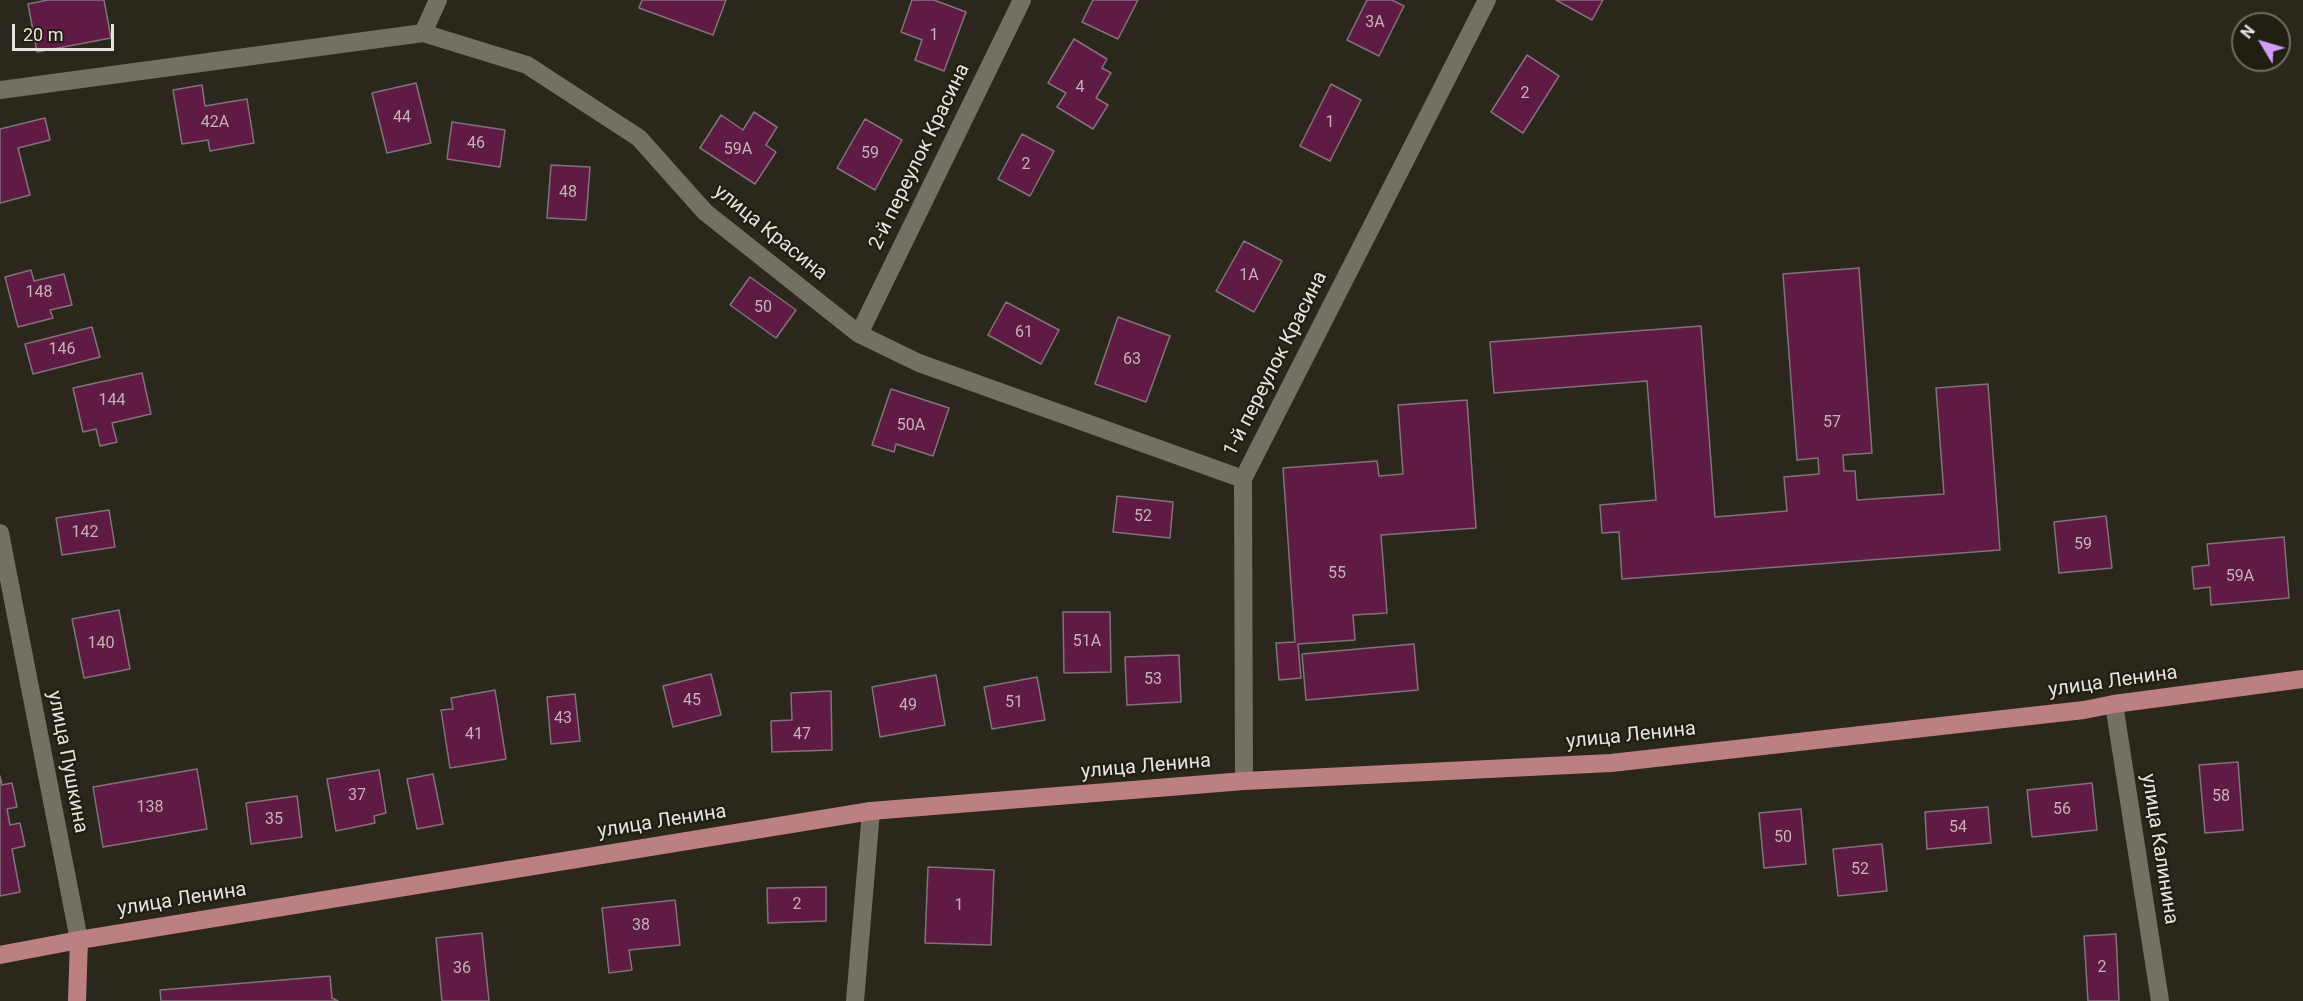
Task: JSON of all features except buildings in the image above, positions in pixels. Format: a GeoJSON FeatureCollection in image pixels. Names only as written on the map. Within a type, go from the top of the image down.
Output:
{"type":"FeatureCollection","features":[{"type":"Feature","properties":{"kind":"main road","name":"улица Ленина"},"geometry":{"type":"LineString","coordinates":[[0,955],[79,940],[872,811],[1244,782],[1611,764],[2084,710],[2303,679]]}},
{"type":"Feature","properties":{"kind":"main road","name":"улица Пушкина"},"geometry":{"type":"LineString","coordinates":[[77,1001],[79,940]]}},
{"type":"Feature","properties":{"kind":"street"},"geometry":{"type":"LineString","coordinates":[[423,33],[438,0]]}},
{"type":"Feature","properties":{"kind":"street","name":"2-й переулок Красина"},"geometry":{"type":"LineString","coordinates":[[859,334],[1022,0]]}},
{"type":"Feature","properties":{"kind":"street","name":"1-й переулок Красина"},"geometry":{"type":"LineString","coordinates":[[1244,782],[1243,479],[1486,0]]}},
{"type":"Feature","properties":{"kind":"street","name":"улица Красина"},"geometry":{"type":"LineString","coordinates":[[0,90],[423,33],[527,65],[639,138],[705,212],[859,334],[919,363],[1243,479]]}},
{"type":"Feature","properties":{"kind":"street","name":"улица Пушкина"},"geometry":{"type":"LineString","coordinates":[[0,533],[79,940]]}},
{"type":"Feature","properties":{"kind":"street","name":"улица Калинина"},"geometry":{"type":"LineString","coordinates":[[2114,704],[2160,1001]]}},
{"type":"Feature","properties":{"kind":"street"},"geometry":{"type":"LineString","coordinates":[[855,1001],[872,811]]}}]}
